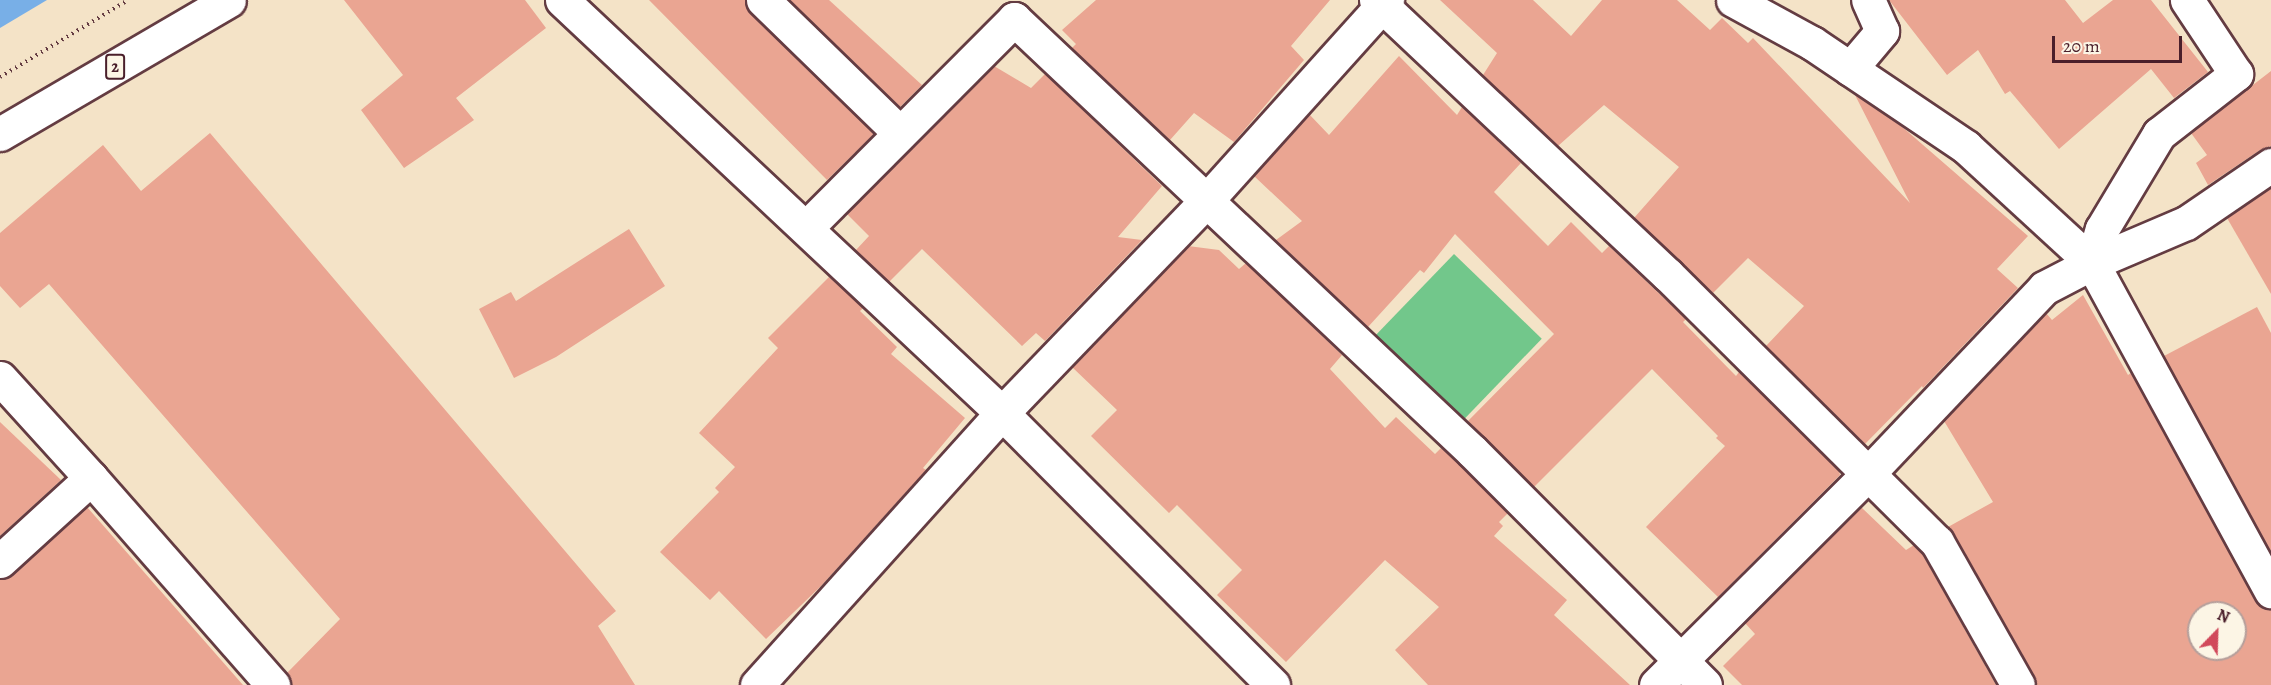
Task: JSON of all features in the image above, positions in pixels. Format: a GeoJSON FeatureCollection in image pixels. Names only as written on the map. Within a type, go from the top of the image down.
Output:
{"type":"FeatureCollection","features":[{"type":"Feature","properties":{"kind":"street","name":"2"},"geometry":{"type":"LineString","coordinates":[[0,134],[229,0]]}},
{"type":"Feature","properties":{"kind":"street"},"geometry":{"type":"LineString","coordinates":[[562,0],[1002,412],[1273,685]]}},
{"type":"Feature","properties":{"kind":"street"},"geometry":{"type":"LineString","coordinates":[[764,0],[900,133]]}},
{"type":"Feature","properties":{"kind":"street"},"geometry":{"type":"LineString","coordinates":[[1733,0],[1812,43],[1966,147],[2092,263],[2271,591]]}},
{"type":"Feature","properties":{"kind":"street"},"geometry":{"type":"LineString","coordinates":[[1850,69],[1882,31],[1868,0]]}},
{"type":"Feature","properties":{"kind":"street"},"geometry":{"type":"LineString","coordinates":[[2092,263],[2102,229],[2159,135],[2236,74],[2187,0]]}},
{"type":"Feature","properties":{"kind":"street"},"geometry":{"type":"LineString","coordinates":[[757,685],[1002,412],[1207,200],[1381,2],[1668,275],[1937,542],[2018,685]]}},
{"type":"Feature","properties":{"kind":"street"},"geometry":{"type":"LineString","coordinates":[[806,228],[1014,19],[1472,451],[1705,685]]}},
{"type":"Feature","properties":{"kind":"street"},"geometry":{"type":"LineString","coordinates":[[1656,685],[1869,472],[2044,288],[2092,263],[2186,223],[2271,165]]}},
{"type":"Feature","properties":{"kind":"street"},"geometry":{"type":"LineString","coordinates":[[0,378],[273,685]]}},
{"type":"Feature","properties":{"kind":"street"},"geometry":{"type":"LineString","coordinates":[[0,561],[91,478]]}},
{"type":"Feature","properties":{"kind":"path"},"geometry":{"type":"LineString","coordinates":[[0,77],[128,0]]}},
{"type":"Feature","properties":{"kind":"green space"},"geometry":{"type":"Polygon","coordinates":[[[1454,254],[1542,339],[1460,423],[1373,338],[1454,254]]]}},
{"type":"Feature","properties":{"kind":"water"},"geometry":{"type":"Polygon","coordinates":[[[0,0],[47,0],[0,28],[0,0]]]}},
{"type":"Feature","properties":{"kind":"building"},"geometry":{"type":"Polygon","coordinates":[[[344,0],[525,0],[546,28],[456,98],[474,120],[404,168],[361,110],[403,75],[344,0]]]}},
{"type":"Feature","properties":{"kind":"building"},"geometry":{"type":"Polygon","coordinates":[[[649,0],[745,0],[750,13],[874,134],[827,180],[649,0]]]}},
{"type":"Feature","properties":{"kind":"building"},"geometry":{"type":"Polygon","coordinates":[[[790,0],[829,0],[922,85],[900,107],[790,0]]]}},
{"type":"Feature","properties":{"kind":"building"},"geometry":{"type":"Polygon","coordinates":[[[1096,0],[1330,0],[1291,46],[1304,60],[1234,142],[1194,113],[1170,140],[1072,48],[1076,44],[1062,30],[1096,0]]]}},
{"type":"Feature","properties":{"kind":"building"},"geometry":{"type":"Polygon","coordinates":[[[1440,0],[1533,0],[1571,36],[1602,0],[1677,0],[1710,30],[1722,18],[1748,43],[1753,38],[1910,203],[1855,95],[1900,125],[2028,236],[1997,269],[2018,288],[1923,388],[1922,386],[1865,444],[1766,346],[1804,306],[1748,258],[1713,293],[1634,218],[1679,167],[1604,105],[1558,146],[1483,75],[1497,53],[1440,0]]]}},
{"type":"Feature","properties":{"kind":"building"},"geometry":{"type":"Polygon","coordinates":[[[1889,0],[2065,0],[2083,23],[2113,0],[2151,0],[2208,72],[2174,98],[2151,69],[2059,149],[2010,91],[2005,94],[1978,50],[1947,75],[1889,0]]]}},
{"type":"Feature","properties":{"kind":"building"},"geometry":{"type":"Polygon","coordinates":[[[1399,56],[1457,115],[1462,107],[1521,163],[1494,192],[1548,246],[1571,222],[1602,253],[1609,246],[1686,319],[1683,322],[1736,376],[1739,372],[1839,471],[1840,475],[1718,597],[1646,527],[1725,446],[1716,438],[1718,436],[1652,369],[1534,487],[1468,421],[1554,334],[1455,234],[1424,273],[1420,270],[1368,327],[1276,240],[1302,221],[1254,176],[1309,114],[1329,135],[1399,56]]]}},
{"type":"Feature","properties":{"kind":"building"},"geometry":{"type":"Polygon","coordinates":[[[994,66],[1031,88],[1045,74],[1162,186],[1118,237],[1142,240],[1045,341],[1036,333],[1022,346],[922,249],[889,282],[856,250],[869,236],[847,214],[994,66]]]}},
{"type":"Feature","properties":{"kind":"building"},"geometry":{"type":"Polygon","coordinates":[[[2271,71],[2271,146],[2260,150],[2208,185],[2196,163],[2207,155],[2191,133],[2271,71]]]}},
{"type":"Feature","properties":{"kind":"building"},"geometry":{"type":"Polygon","coordinates":[[[210,133],[616,611],[598,626],[635,685],[291,685],[287,673],[340,619],[49,284],[20,308],[0,286],[0,233],[103,145],[141,191],[210,133]]]}},
{"type":"Feature","properties":{"kind":"building"},"geometry":{"type":"Polygon","coordinates":[[[2271,188],[2271,294],[2227,218],[2271,188]]]}},
{"type":"Feature","properties":{"kind":"building"},"geometry":{"type":"Polygon","coordinates":[[[629,229],[665,286],[556,357],[514,378],[479,309],[511,292],[516,301],[629,229]]]}},
{"type":"Feature","properties":{"kind":"building"},"geometry":{"type":"Polygon","coordinates":[[[1188,246],[1219,250],[1239,269],[1246,263],[1342,355],[1330,369],[1385,428],[1396,417],[1435,454],[1441,448],[1459,464],[1508,513],[1499,522],[1503,526],[1494,536],[1567,600],[1554,615],[1630,685],[1428,685],[1395,650],[1439,607],[1385,560],[1286,662],[1217,595],[1242,570],[1177,505],[1169,513],[1091,436],[1117,410],[1072,367],[1188,246]]]}},
{"type":"Feature","properties":{"kind":"building"},"geometry":{"type":"Polygon","coordinates":[[[829,277],[863,308],[860,311],[897,347],[891,354],[965,418],[923,468],[926,470],[821,586],[766,639],[719,591],[710,600],[660,552],[719,492],[715,488],[735,467],[699,433],[778,348],[768,338],[829,277]]]}},
{"type":"Feature","properties":{"kind":"building"},"geometry":{"type":"Polygon","coordinates":[[[2083,295],[2128,375],[2131,373],[2255,600],[2262,607],[2271,610],[2271,685],[2037,685],[2034,676],[1948,527],[1993,502],[1944,421],[2046,313],[2052,320],[2083,295]]]}},
{"type":"Feature","properties":{"kind":"building"},"geometry":{"type":"Polygon","coordinates":[[[2257,307],[2271,333],[2271,552],[2164,356],[2257,307]]]}},
{"type":"Feature","properties":{"kind":"building"},"geometry":{"type":"Polygon","coordinates":[[[0,422],[61,480],[0,536],[0,422]]]}},
{"type":"Feature","properties":{"kind":"building"},"geometry":{"type":"Polygon","coordinates":[[[87,507],[243,685],[0,685],[0,579],[13,575],[87,507]]]}},
{"type":"Feature","properties":{"kind":"building"},"geometry":{"type":"Polygon","coordinates":[[[1861,507],[1906,550],[1914,545],[1922,553],[1996,685],[1742,685],[1723,666],[1755,634],[1745,623],[1861,507]]]}}]}
